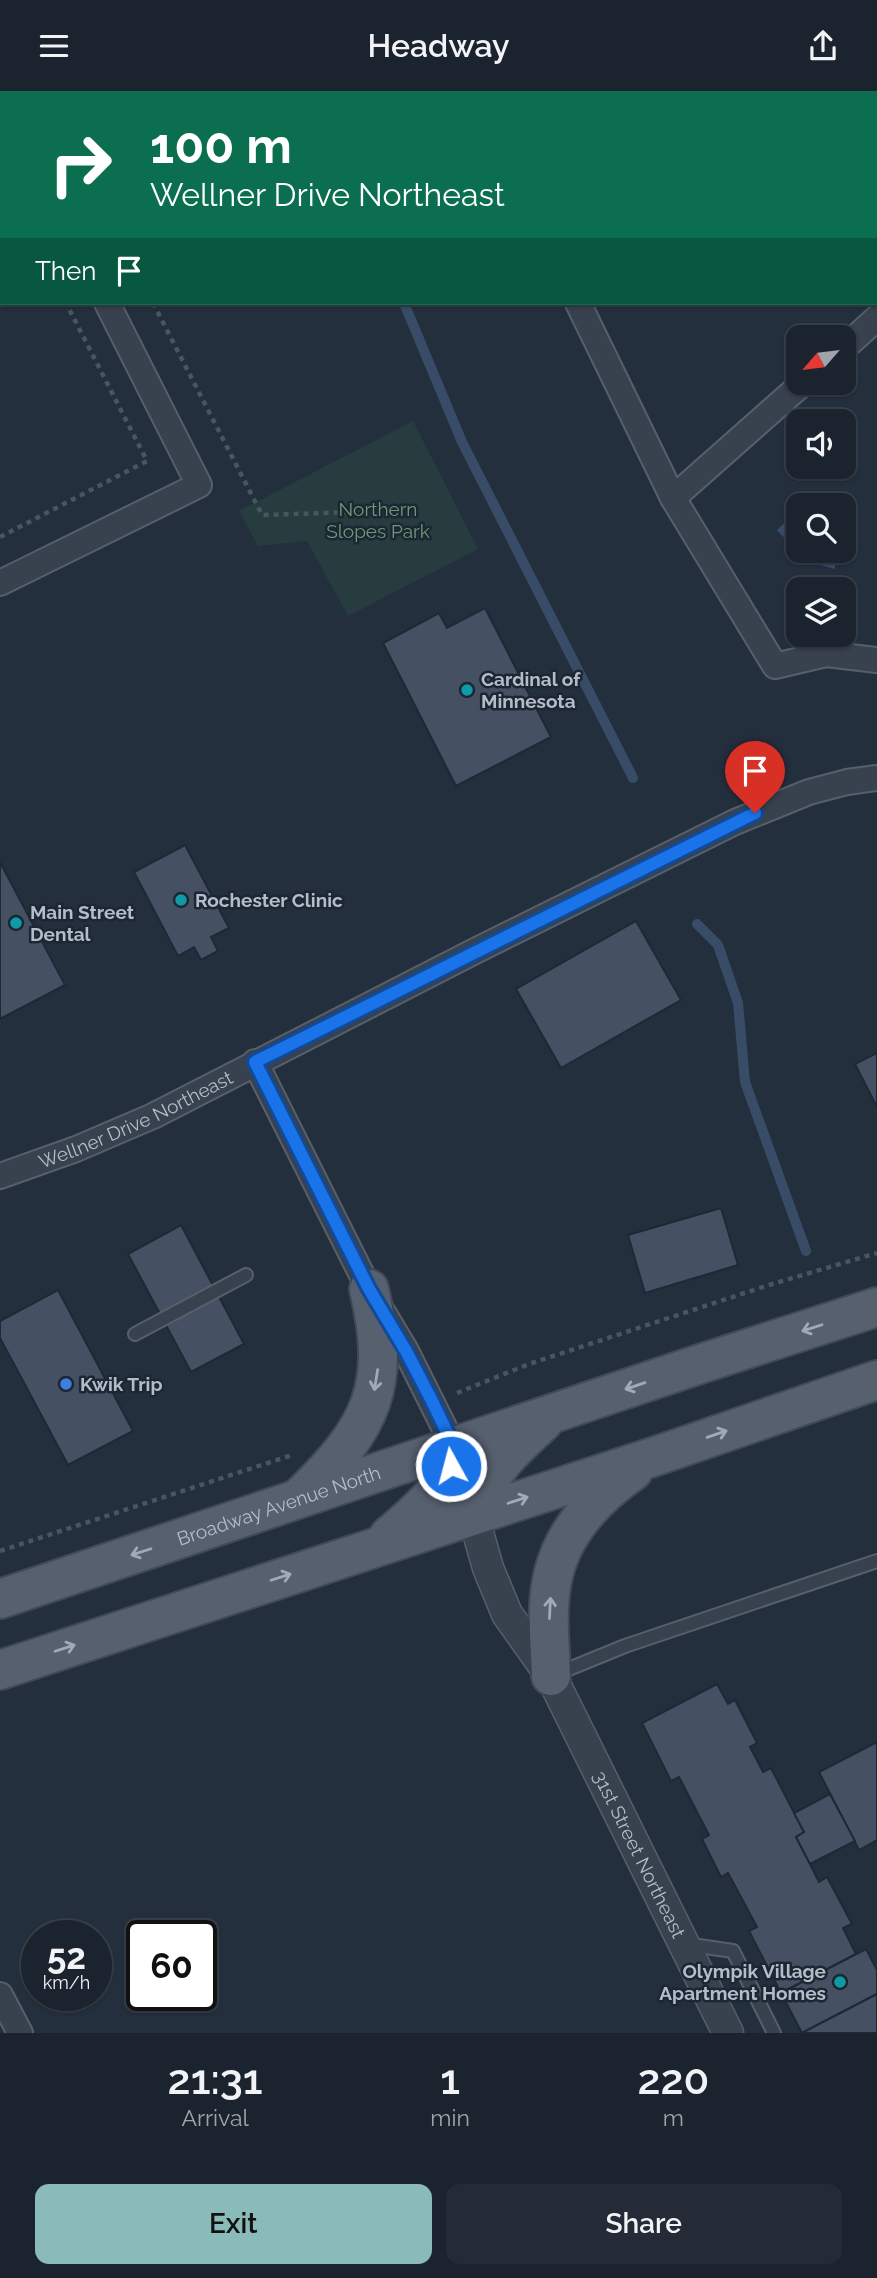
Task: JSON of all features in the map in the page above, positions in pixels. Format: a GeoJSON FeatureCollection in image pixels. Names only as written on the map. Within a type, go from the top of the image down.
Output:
{"type":"FeatureCollection","features":[{"type":"Feature","properties":{"kind":"main road"},"geometry":{"type":"LineString","coordinates":[[299,1499],[332,1467],[365,1418],[373,1396],[379,1348],[369,1289]]}},
{"type":"Feature","properties":{"kind":"main road","name":"Broadway Avenue North"},"geometry":{"type":"LineString","coordinates":[[0,1599],[877,1307]]}},
{"type":"Feature","properties":{"kind":"main road"},"geometry":{"type":"LineString","coordinates":[[0,1670],[653,1457],[877,1380]]}},
{"type":"Feature","properties":{"kind":"main road"},"geometry":{"type":"LineString","coordinates":[[472,1515],[482,1490],[494,1471],[511,1451],[552,1413]]}},
{"type":"Feature","properties":{"kind":"main road"},"geometry":{"type":"LineString","coordinates":[[380,1545],[435,1493],[451,1466],[454,1447]]}},
{"type":"Feature","properties":{"kind":"main road"},"geometry":{"type":"LineString","coordinates":[[551,1676],[549,1628],[553,1573],[567,1540],[595,1501],[653,1457]]}},
{"type":"Feature","properties":{"kind":"street"},"geometry":{"type":"LineString","coordinates":[[0,583],[199,485],[108,305]]}},
{"type":"Feature","properties":{"kind":"street"},"geometry":{"type":"LineString","coordinates":[[579,305],[673,498],[775,666],[826,654],[877,660]]}},
{"type":"Feature","properties":{"kind":"street"},"geometry":{"type":"LineString","coordinates":[[856,337],[877,318]]}},
{"type":"Feature","properties":{"kind":"street"},"geometry":{"type":"LineString","coordinates":[[673,498],[789,395]]}},
{"type":"Feature","properties":{"kind":"street","name":"Wellner Drive Northeast"},"geometry":{"type":"LineString","coordinates":[[0,1176],[113,1134],[153,1115],[735,822],[809,792],[847,782],[877,778]]}},
{"type":"Feature","properties":{"kind":"street"},"geometry":{"type":"LineString","coordinates":[[255,1062],[369,1289],[406,1351],[454,1447]]}},
{"type":"Feature","properties":{"kind":"street","name":"31st Street Northeast"},"geometry":{"type":"LineString","coordinates":[[472,1515],[488,1568],[507,1614],[551,1676],[728,2033]]}},
{"type":"Feature","properties":{"kind":"street"},"geometry":{"type":"LineString","coordinates":[[0,1995],[20,2033]]}},
{"type":"Feature","properties":{"kind":"lane"},"geometry":{"type":"LineString","coordinates":[[135,1334],[246,1275]]}},
{"type":"Feature","properties":{"kind":"lane"},"geometry":{"type":"LineString","coordinates":[[551,1676],[625,1646],[877,1561]]}},
{"type":"Feature","properties":{"kind":"lane"},"geometry":{"type":"LineString","coordinates":[[684,1944],[733,1951],[774,2033]]}},
{"type":"Feature","properties":{"kind":"path"},"geometry":{"type":"LineString","coordinates":[[0,537],[146,461],[67,305]]}},
{"type":"Feature","properties":{"kind":"path"},"geometry":{"type":"LineString","coordinates":[[154,305],[262,515],[355,512]]}},
{"type":"Feature","properties":{"kind":"path"},"geometry":{"type":"LineString","coordinates":[[470,1388],[529,1364],[769,1285],[877,1253]]}},
{"type":"Feature","properties":{"kind":"path"},"geometry":{"type":"LineString","coordinates":[[0,1551],[292,1455]]}},
{"type":"Feature","properties":{"kind":"green space","name":"Northern Slopes Park"},"geometry":{"type":"Polygon","coordinates":[[[413,421],[478,549],[348,616],[307,541],[258,546],[239,511],[413,421]]]}},
{"type":"Feature","properties":{"kind":"water"},"geometry":{"type":"Polygon","coordinates":[[[786,522],[786,540],[777,530],[786,522]]]}},
{"type":"Feature","properties":{"kind":"water"},"geometry":{"type":"Polygon","coordinates":[[[813,563],[835,563],[835,569],[813,563]]]}},
{"type":"Feature","properties":{"kind":"building","name":"Cardinal of Minnesota"},"geometry":{"type":"Polygon","coordinates":[[[485,608],[551,737],[456,786],[383,643],[439,613],[447,628],[485,608]]]}},
{"type":"Feature","properties":{"kind":"building","name":"Rochester Clinic"},"geometry":{"type":"Polygon","coordinates":[[[185,845],[229,928],[211,937],[218,951],[201,960],[194,947],[178,956],[134,872],[185,845]]]}},
{"type":"Feature","properties":{"kind":"building","name":"Main Street Dental"},"geometry":{"type":"Polygon","coordinates":[[[0,862],[65,985],[0,1019],[0,862]]]}},
{"type":"Feature","properties":{"kind":"building"},"geometry":{"type":"Polygon","coordinates":[[[636,921],[681,1000],[561,1068],[516,989],[636,921]]]}},
{"type":"Feature","properties":{"kind":"building"},"geometry":{"type":"Polygon","coordinates":[[[877,1053],[877,1107],[855,1064],[877,1053]]]}},
{"type":"Feature","properties":{"kind":"building"},"geometry":{"type":"Polygon","coordinates":[[[721,1208],[738,1265],[645,1293],[628,1235],[721,1208]]]}},
{"type":"Feature","properties":{"kind":"building"},"geometry":{"type":"Polygon","coordinates":[[[181,1225],[244,1344],[191,1372],[128,1254],[181,1225]]]}},
{"type":"Feature","properties":{"kind":"building","name":"Kwik Trip"},"geometry":{"type":"Polygon","coordinates":[[[58,1290],[133,1431],[68,1465],[0,1338],[0,1321],[58,1290]]]}},
{"type":"Feature","properties":{"kind":"building"},"geometry":{"type":"Polygon","coordinates":[[[717,1684],[728,1704],[735,1700],[757,1743],[750,1747],[763,1772],[771,1768],[804,1832],[796,1837],[819,1882],[827,1877],[852,1924],[843,1928],[856,1954],[781,1993],[749,1931],[757,1927],[728,1873],[721,1877],[702,1839],[709,1835],[679,1777],[671,1781],[642,1723],[717,1684]]]}},
{"type":"Feature","properties":{"kind":"building"},"geometry":{"type":"Polygon","coordinates":[[[877,1742],[877,1840],[859,1850],[819,1772],[877,1742]]]}},
{"type":"Feature","properties":{"kind":"building"},"geometry":{"type":"Polygon","coordinates":[[[830,1794],[855,1841],[810,1864],[796,1837],[804,1832],[794,1813],[830,1794]]]}},
{"type":"Feature","properties":{"kind":"building","name":"Olympik Village Apartment Homes"},"geometry":{"type":"Polygon","coordinates":[[[866,1949],[877,1970],[877,1994],[802,2033],[781,1993],[866,1949]]]}},
{"type":"Feature","properties":{"kind":"building"},"geometry":{"type":"Polygon","coordinates":[[[877,1994],[877,2033],[802,2033],[877,1994]]]}},
{"type":"Feature","properties":{"kind":"waterway"},"geometry":{"type":"LineString","coordinates":[[405,305],[462,442],[633,778]]}},
{"type":"Feature","properties":{"kind":"waterway"},"geometry":{"type":"LineString","coordinates":[[697,924],[718,945],[738,1003],[745,1082],[806,1251]]}},
{"type":"Feature","properties":{"kind":"place","name":"Cardinal of Minnesota"},"geometry":{"type":"Point","coordinates":[467,690]}},
{"type":"Feature","properties":{"kind":"place","name":"Rochester Clinic"},"geometry":{"type":"Point","coordinates":[181,900]}},
{"type":"Feature","properties":{"kind":"place","name":"Main Street Dental"},"geometry":{"type":"Point","coordinates":[16,923]}},
{"type":"Feature","properties":{"kind":"place","name":"Kwik Trip"},"geometry":{"type":"Point","coordinates":[66,1384]}},
{"type":"Feature","properties":{"kind":"place","name":"Olympik Village Apartment Homes"},"geometry":{"type":"Point","coordinates":[840,1982]}},
{"type":"Feature","properties":{"kind":"route"},"geometry":{"type":"LineString","coordinates":[[451,1466],[454,1447],[432,1401],[369,1289],[255,1062],[755,813]]}}]}
